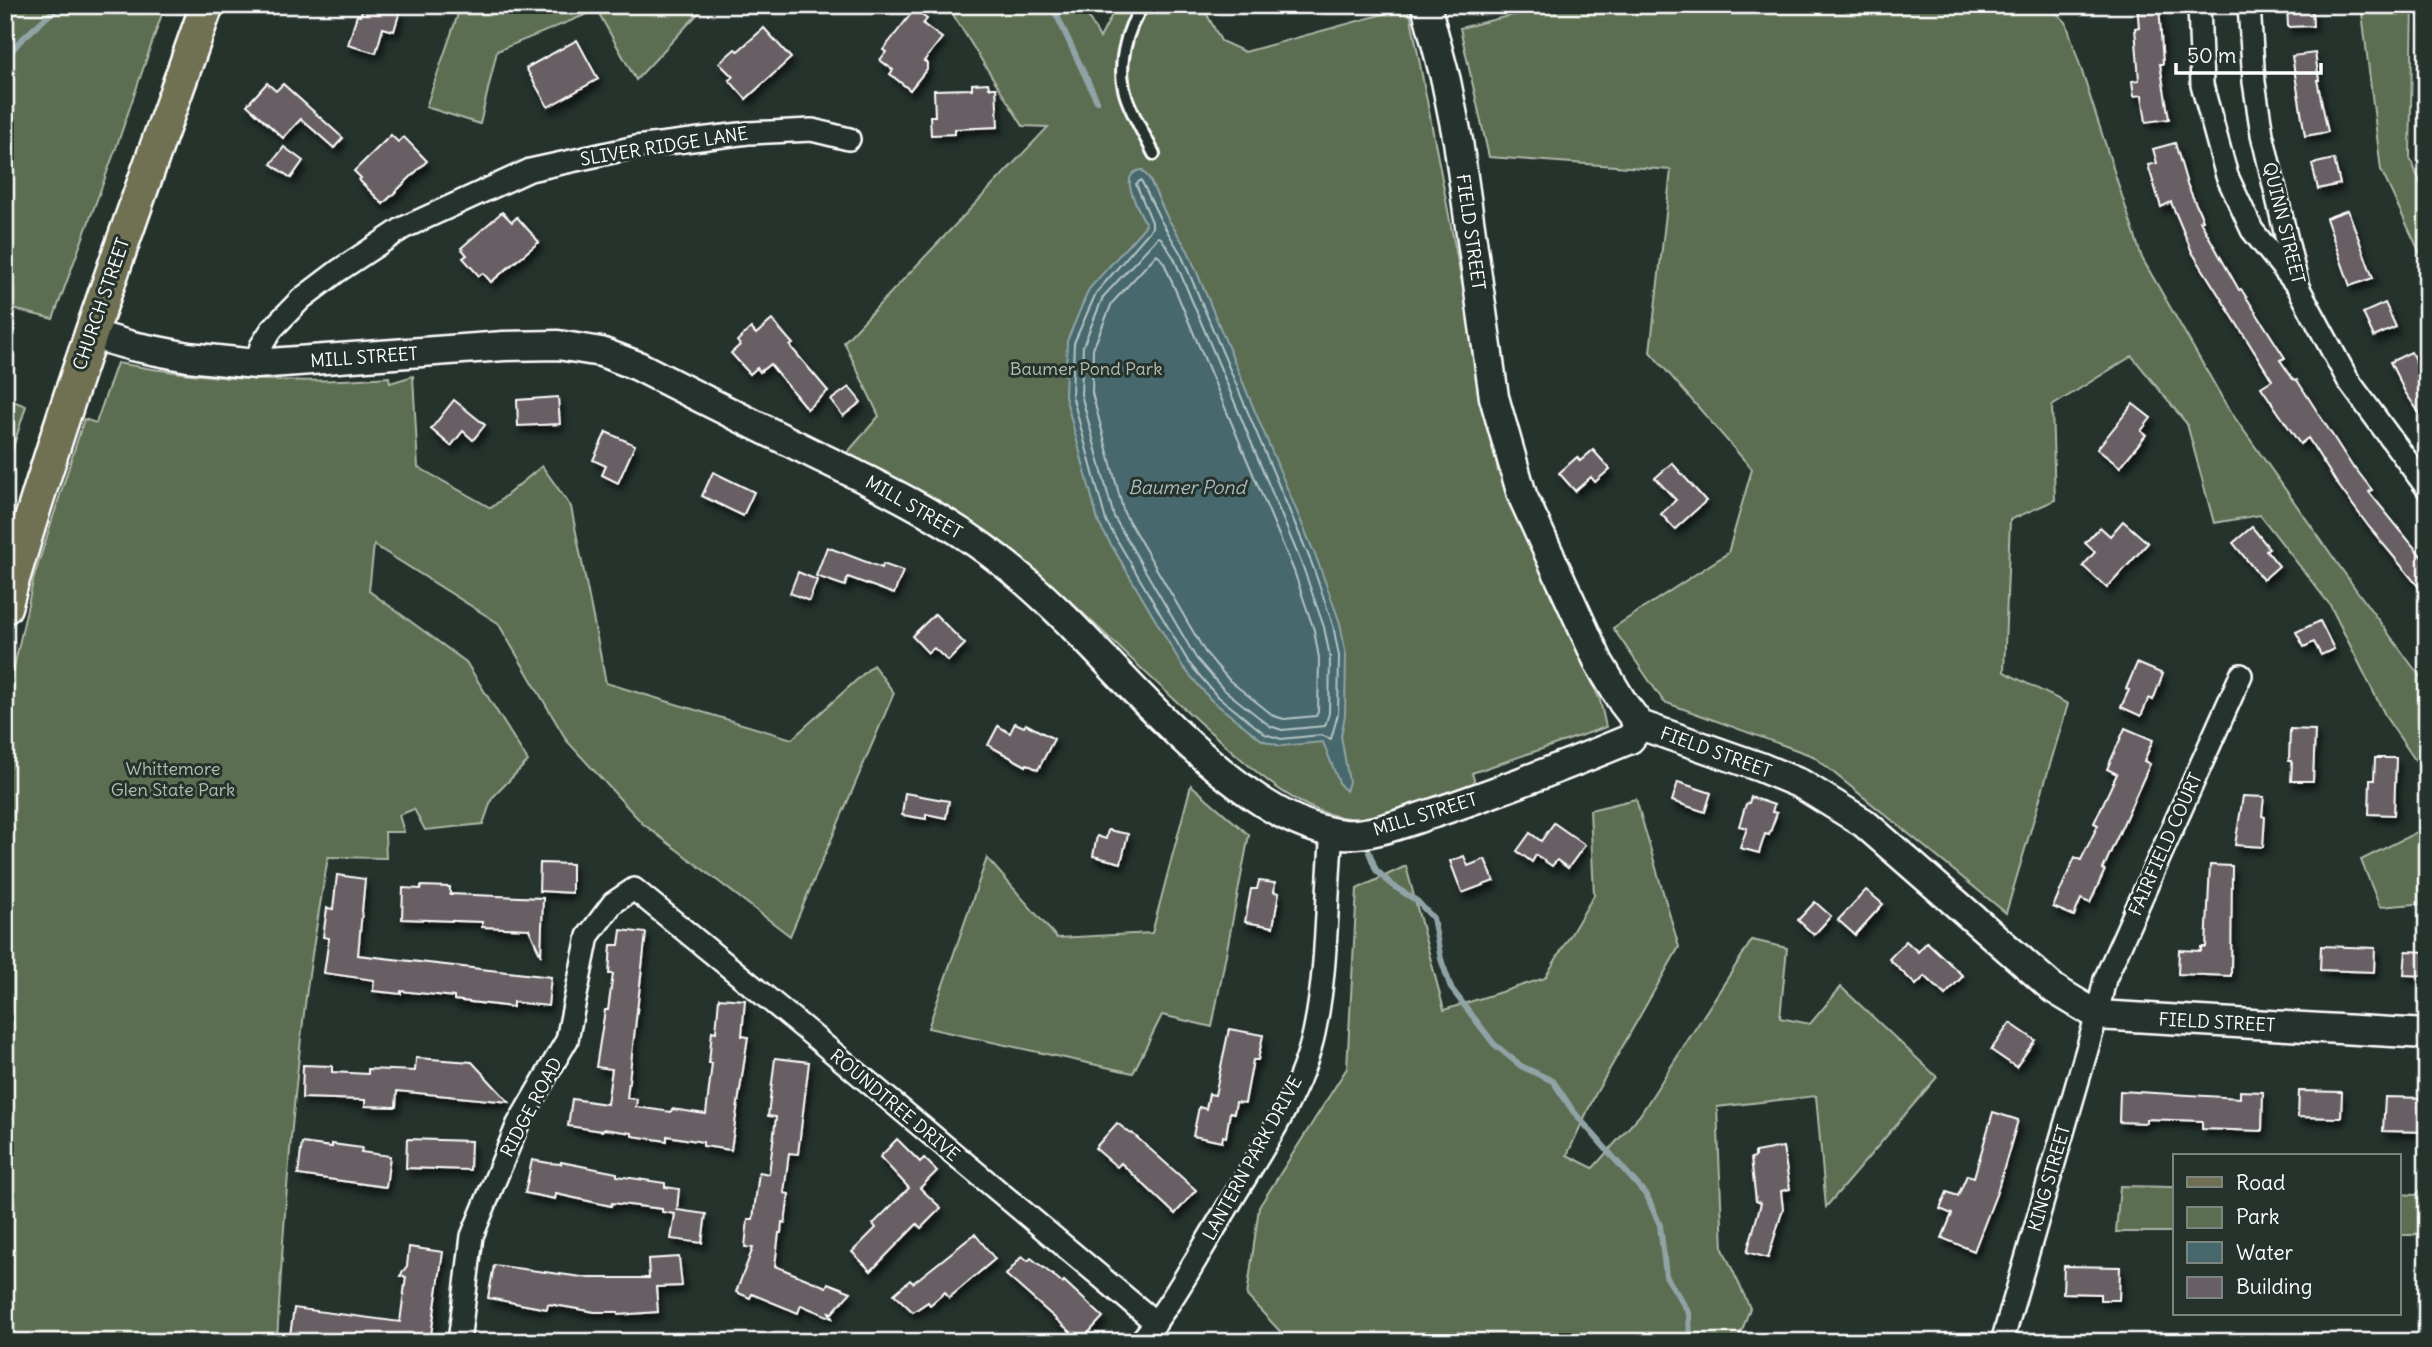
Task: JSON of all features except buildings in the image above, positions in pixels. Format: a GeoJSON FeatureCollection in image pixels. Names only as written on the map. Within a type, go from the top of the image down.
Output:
{"type":"FeatureCollection","features":[{"type":"Feature","properties":{"kind":"main road","name":"CHURCH STREET"},"geometry":{"type":"LineString","coordinates":[[5,607],[37,496],[90,334],[207,5]]}},
{"type":"Feature","properties":{"kind":"street","name":"FIELD STREET"},"geometry":{"type":"LineString","coordinates":[[1426,5],[1458,141],[1494,397],[1522,495],[1599,663],[1640,725],[1801,784],[1864,823],[2054,989],[2097,1015],[2427,1034]]}},
{"type":"Feature","properties":{"kind":"street"},"geometry":{"type":"LineString","coordinates":[[2199,5],[2202,85],[2227,176],[2252,230],[2298,287]]}},
{"type":"Feature","properties":{"kind":"street","name":"QUINN STREET"},"geometry":{"type":"LineString","coordinates":[[2249,5],[2254,82],[2262,134],[2298,287],[2348,380],[2427,488]]}},
{"type":"Feature","properties":{"kind":"street","name":"SLIVER RIDGE LANE"},"geometry":{"type":"LineString","coordinates":[[256,364],[261,346],[272,329],[301,299],[338,271],[403,228],[530,170],[636,147],[748,133],[812,130],[849,139]]}},
{"type":"Feature","properties":{"kind":"street","name":"MILL STREET"},"geometry":{"type":"LineString","coordinates":[[90,334],[188,357],[256,364],[504,345],[558,345],[601,352],[638,366],[887,489],[976,542],[1057,609],[1149,706],[1213,765],[1279,811],[1332,832],[1367,832],[1415,819],[1533,779],[1630,739],[1640,725]]}},
{"type":"Feature","properties":{"kind":"street","name":"FAIRFIELD COURT"},"geometry":{"type":"LineString","coordinates":[[2097,1015],[2105,979],[2241,675]]}},
{"type":"Feature","properties":{"kind":"street","name":"LANTERN PARK DRIVE"},"geometry":{"type":"LineString","coordinates":[[1140,1342],[1156,1323],[1286,1106],[1303,1065],[1314,1034],[1319,994],[1332,832]]}},
{"type":"Feature","properties":{"kind":"street","name":"ROUNDTREE DRIVE"},"geometry":{"type":"LineString","coordinates":[[634,889],[1156,1323]]}},
{"type":"Feature","properties":{"kind":"street","name":"RIDGE ROAD"},"geometry":{"type":"LineString","coordinates":[[459,1342],[472,1236],[518,1124],[567,1040],[588,936],[613,903],[634,889]]}},
{"type":"Feature","properties":{"kind":"street","name":"KING STREET"},"geometry":{"type":"LineString","coordinates":[[2002,1342],[2097,1015]]}},
{"type":"Feature","properties":{"kind":"lane"},"geometry":{"type":"LineString","coordinates":[[1144,5],[1134,17],[1128,33],[1124,85],[1126,98],[1154,154]]}},
{"type":"Feature","properties":{"kind":"green space"},"geometry":{"type":"Polygon","coordinates":[[[5,5],[165,5],[53,319],[5,307],[5,5]]]}},
{"type":"Feature","properties":{"kind":"green space"},"geometry":{"type":"Polygon","coordinates":[[[454,5],[706,5],[636,80],[597,10],[497,51],[480,124],[426,107],[459,11],[454,5]]]}},
{"type":"Feature","properties":{"kind":"green space","name":"Baumer Pond Park"},"geometry":{"type":"Polygon","coordinates":[[[947,5],[1082,5],[1100,38],[1117,5],[1202,5],[1221,41],[1245,52],[1409,7],[1498,471],[1600,700],[1606,727],[1472,773],[1475,783],[1395,812],[1349,818],[1314,809],[1281,790],[1251,767],[1184,709],[1062,594],[994,538],[941,503],[847,453],[879,416],[844,342],[1048,127],[1023,126],[947,5]]]}},
{"type":"Feature","properties":{"kind":"green space"},"geometry":{"type":"Polygon","coordinates":[[[1553,5],[2048,5],[2066,22],[2142,258],[2228,408],[2427,686],[2427,777],[2387,719],[2330,605],[2260,515],[2214,523],[2187,424],[2132,356],[2052,406],[2055,500],[2010,520],[2004,672],[2068,704],[2006,913],[1813,756],[1664,702],[1613,628],[1728,553],[1752,469],[1650,352],[1671,170],[1489,157],[1460,28],[1553,5]]]}},
{"type":"Feature","properties":{"kind":"green space"},"geometry":{"type":"Polygon","coordinates":[[[2361,5],[2413,5],[2410,158],[2427,199],[2427,268],[2381,170],[2361,5]]]}},
{"type":"Feature","properties":{"kind":"green space","name":"Whittemore Glen State Park"},"geometry":{"type":"Polygon","coordinates":[[[117,363],[219,377],[287,381],[389,377],[390,383],[413,376],[418,467],[491,508],[542,466],[571,507],[606,683],[792,739],[873,665],[894,693],[790,936],[642,823],[567,741],[498,623],[374,545],[369,591],[466,662],[528,761],[492,798],[483,824],[425,830],[414,809],[399,815],[404,832],[385,832],[386,858],[328,857],[307,986],[296,1089],[277,1342],[5,1342],[5,708],[34,577],[84,419],[96,423],[117,363]]]}},
{"type":"Feature","properties":{"kind":"green space"},"geometry":{"type":"Polygon","coordinates":[[[5,398],[26,406],[5,473],[5,398]]]}},
{"type":"Feature","properties":{"kind":"green space"},"geometry":{"type":"Polygon","coordinates":[[[1191,785],[1249,835],[1212,1027],[1162,1015],[1133,1073],[928,1028],[987,858],[1057,938],[1152,933],[1191,785]]]}},
{"type":"Feature","properties":{"kind":"green space"},"geometry":{"type":"Polygon","coordinates":[[[1636,799],[1679,947],[1595,1095],[1567,1155],[1593,1168],[1640,1115],[1752,940],[1787,948],[1780,1018],[1810,1024],[1841,987],[1937,1077],[1826,1207],[1816,1096],[1717,1107],[1723,1249],[1750,1308],[1738,1342],[1290,1342],[1247,1296],[1259,1207],[1347,1068],[1357,889],[1406,866],[1444,1010],[1545,978],[1594,895],[1590,810],[1636,799]]]}},
{"type":"Feature","properties":{"kind":"green space"},"geometry":{"type":"Polygon","coordinates":[[[2427,827],[2427,903],[2380,907],[2361,860],[2427,827]]]}},
{"type":"Feature","properties":{"kind":"green space"},"geometry":{"type":"Polygon","coordinates":[[[2427,1184],[2427,1235],[2400,1235],[2400,1194],[2416,1195],[2427,1184]]]}},
{"type":"Feature","properties":{"kind":"green space"},"geometry":{"type":"Polygon","coordinates":[[[2120,1186],[2173,1187],[2173,1232],[2116,1232],[2120,1186]]]}},
{"type":"Feature","properties":{"kind":"water","name":"Baumer Pond"},"geometry":{"type":"Polygon","coordinates":[[[1142,170],[1149,178],[1167,217],[1188,251],[1318,562],[1340,623],[1346,655],[1345,715],[1341,736],[1349,782],[1346,791],[1340,785],[1323,742],[1280,746],[1262,740],[1211,700],[1183,667],[1099,524],[1065,396],[1067,341],[1089,289],[1146,225],[1130,185],[1130,178],[1134,173],[1142,170]]]}},
{"type":"Feature","properties":{"kind":"waterway"},"geometry":{"type":"LineString","coordinates":[[5,59],[19,42],[60,5]]}},
{"type":"Feature","properties":{"kind":"waterway"},"geometry":{"type":"LineString","coordinates":[[1052,5],[1097,101]]}},
{"type":"Feature","properties":{"kind":"waterway"},"geometry":{"type":"LineString","coordinates":[[1369,852],[1376,870],[1392,885],[1417,901],[1433,918],[1441,959],[1451,988],[1494,1044],[1521,1066],[1553,1081],[1573,1111],[1647,1196],[1660,1225],[1666,1276],[1689,1313],[1690,1342]]}}]}
